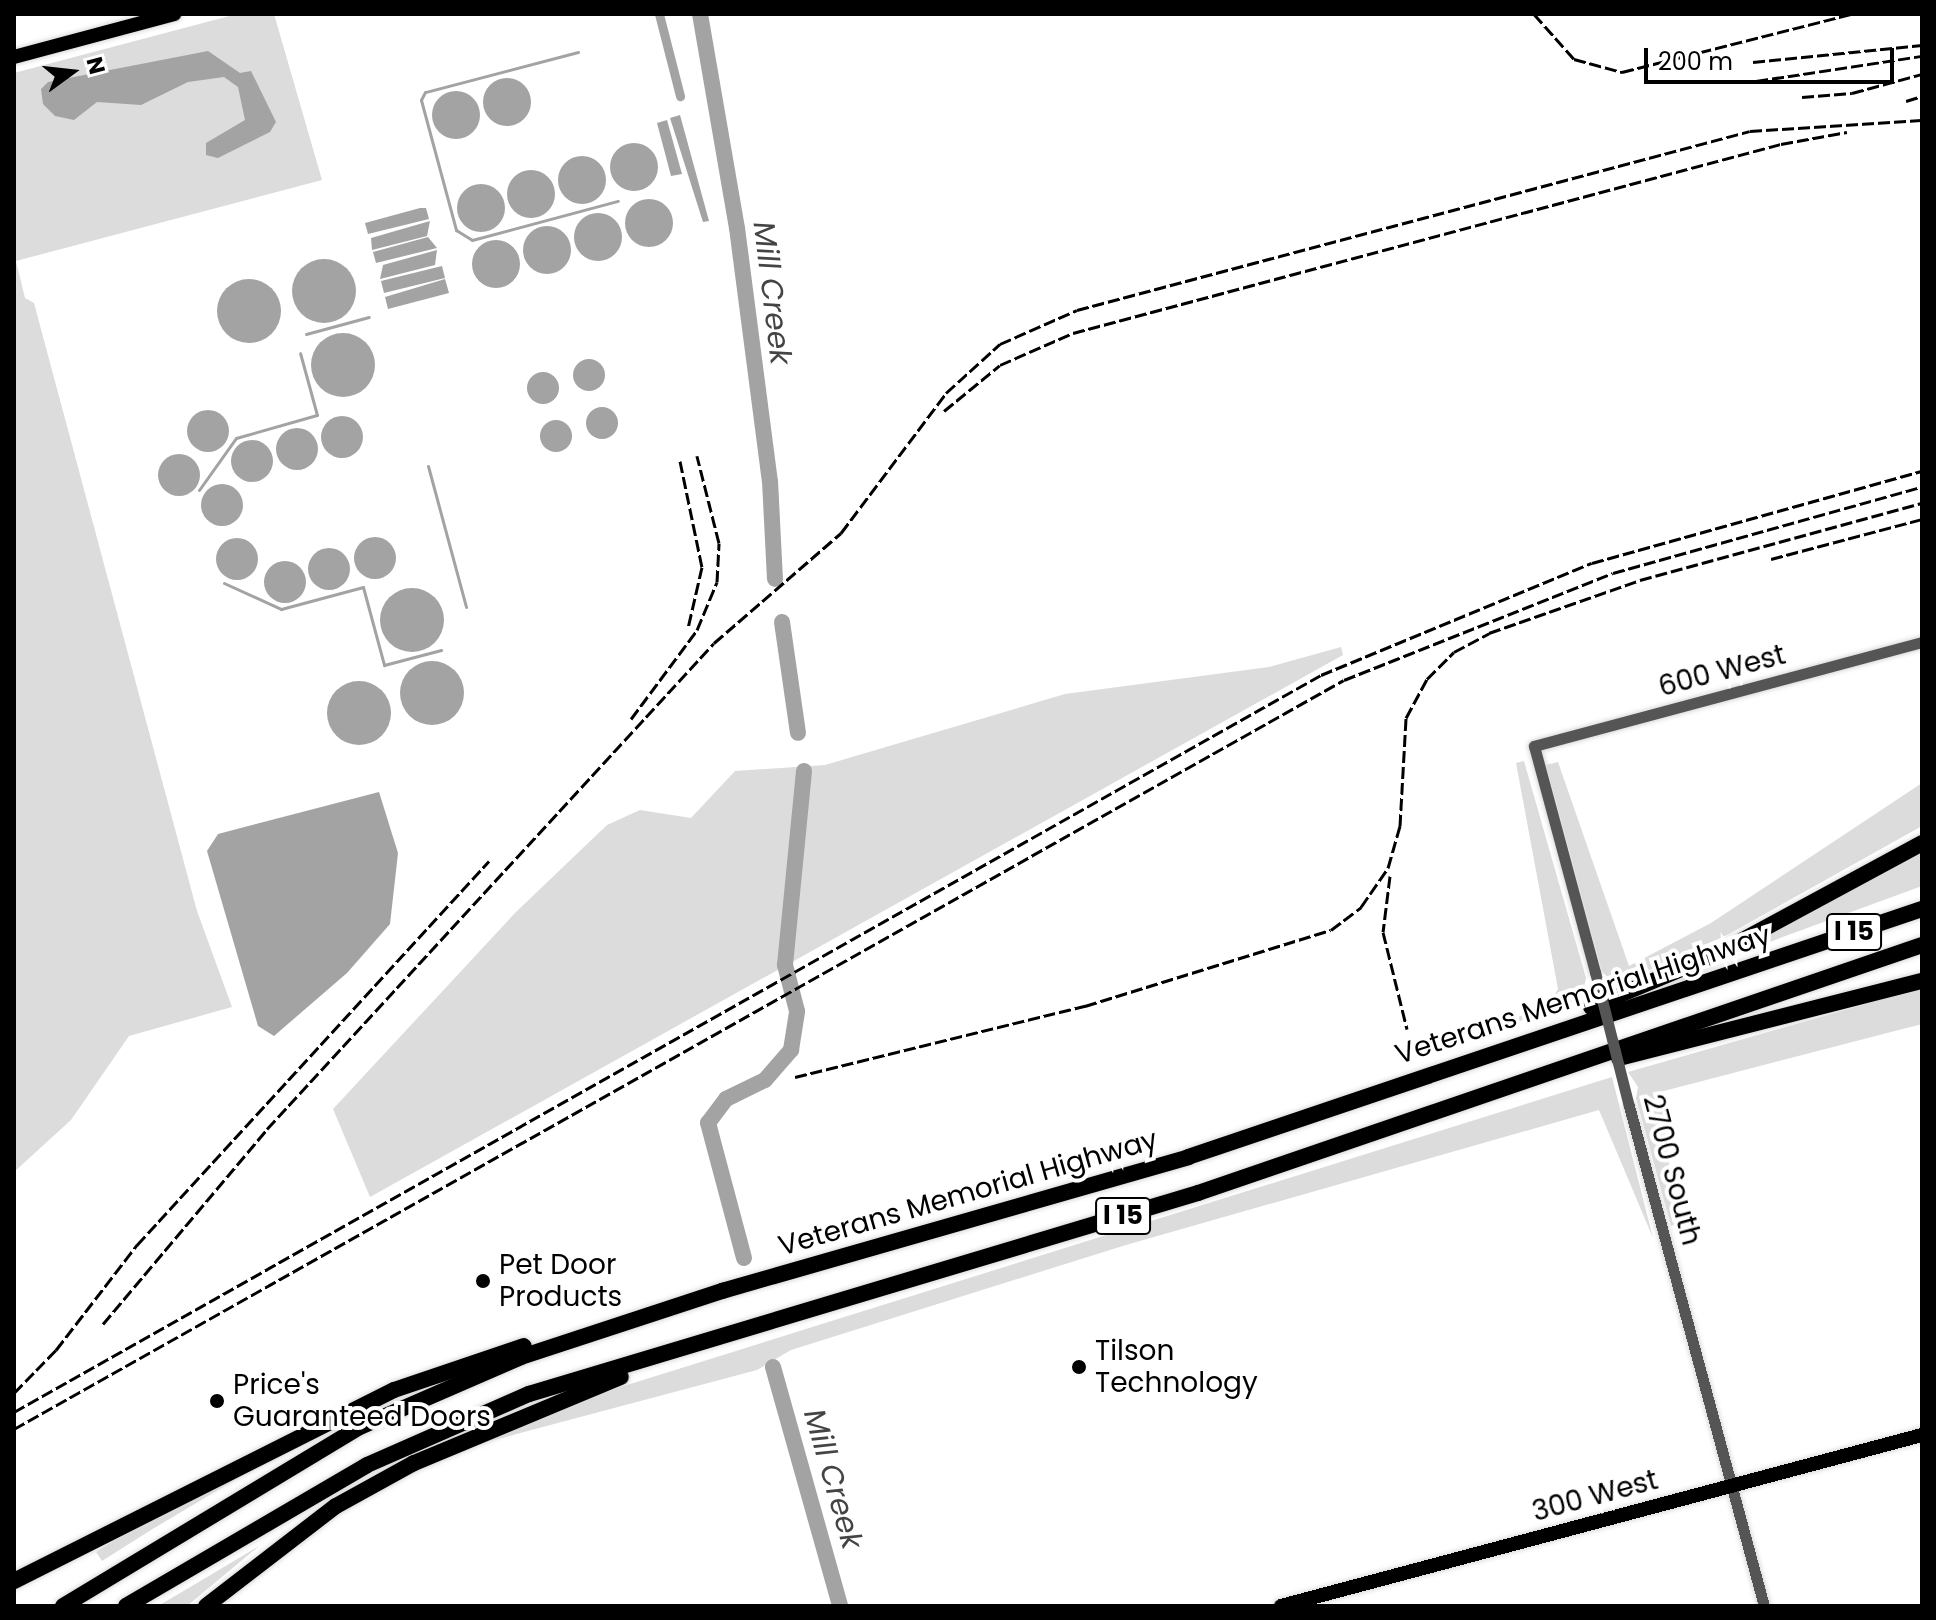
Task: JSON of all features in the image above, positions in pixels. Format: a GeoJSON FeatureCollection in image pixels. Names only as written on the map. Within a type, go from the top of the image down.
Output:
{"type":"FeatureCollection","features":[{"type":"Feature","properties":{"kind":"highway"},"geometry":{"type":"LineString","coordinates":[[1490,1051],[1717,954],[1922,843]]}},
{"type":"Feature","properties":{"kind":"highway"},"geometry":{"type":"LineString","coordinates":[[1786,955],[1922,897]]}},
{"type":"Feature","properties":{"kind":"highway","name":"Veterans Memorial Highway"},"geometry":{"type":"LineString","coordinates":[[63,1606],[427,1394],[722,1291],[1188,1157],[1490,1051],[1922,909]]}},
{"type":"Feature","properties":{"kind":"highway","name":"Veterans Memorial Highway"},"geometry":{"type":"LineString","coordinates":[[126,1606],[439,1429],[529,1394],[1198,1193],[1922,945]]}},
{"type":"Feature","properties":{"kind":"highway"},"geometry":{"type":"LineString","coordinates":[[1505,1086],[1922,981]]}},
{"type":"Feature","properties":{"kind":"highway"},"geometry":{"type":"LineString","coordinates":[[17,1581],[459,1363],[722,1291]]}},
{"type":"Feature","properties":{"kind":"highway"},"geometry":{"type":"LineString","coordinates":[[206,1606],[336,1506],[414,1463],[737,1333]]}},
{"type":"Feature","properties":{"kind":"main road"},"geometry":{"type":"LineString","coordinates":[[14,57],[174,14]]}},
{"type":"Feature","properties":{"kind":"main road","name":"300 West"},"geometry":{"type":"LineString","coordinates":[[1281,1606],[1922,1435]]}},
{"type":"Feature","properties":{"kind":"street","name":"600 West"},"geometry":{"type":"LineString","coordinates":[[1534,746],[1922,642]]}},
{"type":"Feature","properties":{"kind":"street","name":"2700 South"},"geometry":{"type":"LineString","coordinates":[[1534,746],[1764,1606]]}},
{"type":"Feature","properties":{"kind":"shaded area"},"geometry":{"type":"Polygon","coordinates":[[[237,14],[274,14],[322,180],[16,261],[25,298],[34,303],[197,911],[232,1007],[129,1036],[71,1120],[14,1172],[14,73],[237,14]]]}},
{"type":"Feature","properties":{"kind":"shaded area"},"geometry":{"type":"Polygon","coordinates":[[[208,51],[240,73],[251,71],[276,122],[270,132],[218,158],[206,155],[206,143],[245,120],[238,87],[224,77],[188,82],[141,105],[97,102],[74,120],[55,116],[43,104],[41,89],[48,82],[208,51]]]}},
{"type":"Feature","properties":{"kind":"shaded area"},"geometry":{"type":"Polygon","coordinates":[[[507,78],[524,85],[531,102],[524,119],[507,126],[490,119],[483,102],[490,85],[507,78]]]}},
{"type":"Feature","properties":{"kind":"shaded area"},"geometry":{"type":"Polygon","coordinates":[[[456,91],[473,98],[480,115],[473,132],[456,139],[439,132],[432,115],[439,98],[456,91]]]}},
{"type":"Feature","properties":{"kind":"shaded area"},"geometry":{"type":"Polygon","coordinates":[[[680,115],[709,221],[703,222],[670,118],[680,115]]]}},
{"type":"Feature","properties":{"kind":"shaded area"},"geometry":{"type":"Polygon","coordinates":[[[667,120],[682,174],[671,176],[657,123],[667,120]]]}},
{"type":"Feature","properties":{"kind":"shaded area"},"geometry":{"type":"Polygon","coordinates":[[[634,143],[651,150],[658,167],[651,184],[634,191],[617,184],[610,167],[617,150],[634,143]]]}},
{"type":"Feature","properties":{"kind":"shaded area"},"geometry":{"type":"Polygon","coordinates":[[[582,156],[599,163],[606,180],[599,197],[582,204],[565,197],[558,180],[565,163],[582,156]]]}},
{"type":"Feature","properties":{"kind":"shaded area"},"geometry":{"type":"Polygon","coordinates":[[[531,170],[548,177],[555,194],[548,211],[531,218],[514,211],[507,194],[514,177],[531,170]]]}},
{"type":"Feature","properties":{"kind":"shaded area"},"geometry":{"type":"Polygon","coordinates":[[[481,184],[498,191],[505,208],[498,225],[481,232],[464,225],[457,208],[464,191],[481,184]]]}},
{"type":"Feature","properties":{"kind":"shaded area"},"geometry":{"type":"Polygon","coordinates":[[[649,199],[666,206],[673,223],[666,240],[649,247],[632,240],[625,223],[632,206],[649,199]]]}},
{"type":"Feature","properties":{"kind":"shaded area"},"geometry":{"type":"Polygon","coordinates":[[[426,208],[429,219],[368,234],[365,223],[426,208]]]}},
{"type":"Feature","properties":{"kind":"shaded area"},"geometry":{"type":"Polygon","coordinates":[[[598,213],[615,220],[622,237],[615,254],[598,261],[581,254],[574,237],[581,220],[598,213]]]}},
{"type":"Feature","properties":{"kind":"shaded area"},"geometry":{"type":"Polygon","coordinates":[[[430,221],[427,236],[372,250],[371,238],[430,221]]]}},
{"type":"Feature","properties":{"kind":"shaded area"},"geometry":{"type":"Polygon","coordinates":[[[547,226],[564,233],[571,250],[564,267],[547,274],[530,267],[523,250],[530,233],[547,226]]]}},
{"type":"Feature","properties":{"kind":"shaded area"},"geometry":{"type":"Polygon","coordinates":[[[428,237],[437,248],[376,263],[373,252],[428,237]]]}},
{"type":"Feature","properties":{"kind":"shaded area"},"geometry":{"type":"Polygon","coordinates":[[[496,240],[513,247],[520,264],[513,281],[496,288],[479,281],[472,264],[479,247],[496,240]]]}},
{"type":"Feature","properties":{"kind":"shaded area"},"geometry":{"type":"Polygon","coordinates":[[[437,250],[435,265],[380,279],[383,265],[437,250]]]}},
{"type":"Feature","properties":{"kind":"shaded area"},"geometry":{"type":"Polygon","coordinates":[[[318,259],[330,259],[347,268],[354,279],[354,303],[347,314],[330,323],[318,323],[306,318],[297,309],[292,297],[292,285],[297,273],[306,264],[318,259]]]}},
{"type":"Feature","properties":{"kind":"shaded area"},"geometry":{"type":"Polygon","coordinates":[[[442,266],[445,278],[384,293],[381,281],[442,266]]]}},
{"type":"Feature","properties":{"kind":"shaded area"},"geometry":{"type":"Polygon","coordinates":[[[243,279],[255,279],[272,288],[279,299],[279,323],[272,334],[255,343],[243,343],[231,338],[222,329],[217,317],[217,305],[222,293],[231,284],[243,279]]]}},
{"type":"Feature","properties":{"kind":"shaded area"},"geometry":{"type":"Polygon","coordinates":[[[445,279],[449,293],[388,309],[385,297],[445,279]]]}},
{"type":"Feature","properties":{"kind":"shaded area"},"geometry":{"type":"Polygon","coordinates":[[[337,333],[349,333],[366,342],[373,353],[373,377],[366,388],[349,397],[337,397],[325,392],[316,383],[311,371],[311,359],[316,347],[325,338],[337,333]]]}},
{"type":"Feature","properties":{"kind":"shaded area"},"geometry":{"type":"Polygon","coordinates":[[[589,359],[601,363],[605,375],[601,387],[589,391],[577,387],[573,375],[577,363],[589,359]]]}},
{"type":"Feature","properties":{"kind":"shaded area"},"geometry":{"type":"Polygon","coordinates":[[[543,372],[555,376],[559,388],[555,400],[543,404],[531,400],[527,388],[531,376],[543,372]]]}},
{"type":"Feature","properties":{"kind":"shaded area"},"geometry":{"type":"Polygon","coordinates":[[[602,407],[614,411],[618,423],[614,435],[602,439],[590,435],[586,423],[590,411],[602,407]]]}},
{"type":"Feature","properties":{"kind":"shaded area"},"geometry":{"type":"Polygon","coordinates":[[[208,410],[223,416],[229,431],[223,446],[208,452],[193,446],[187,431],[193,416],[208,410]]]}},
{"type":"Feature","properties":{"kind":"shaded area"},"geometry":{"type":"Polygon","coordinates":[[[342,416],[357,422],[363,437],[357,452],[342,458],[327,452],[321,437],[327,422],[342,416]]]}},
{"type":"Feature","properties":{"kind":"shaded area"},"geometry":{"type":"Polygon","coordinates":[[[556,420],[568,424],[572,436],[568,448],[556,452],[544,448],[540,436],[544,424],[556,420]]]}},
{"type":"Feature","properties":{"kind":"shaded area"},"geometry":{"type":"Polygon","coordinates":[[[297,428],[312,434],[318,449],[312,464],[297,470],[282,464],[276,449],[282,434],[297,428]]]}},
{"type":"Feature","properties":{"kind":"shaded area"},"geometry":{"type":"Polygon","coordinates":[[[252,440],[267,446],[273,461],[267,476],[252,482],[237,476],[231,461],[237,446],[252,440]]]}},
{"type":"Feature","properties":{"kind":"shaded area"},"geometry":{"type":"Polygon","coordinates":[[[179,454],[194,460],[200,475],[194,490],[179,496],[164,490],[158,475],[164,460],[179,454]]]}},
{"type":"Feature","properties":{"kind":"shaded area"},"geometry":{"type":"Polygon","coordinates":[[[222,484],[237,490],[243,505],[237,520],[222,526],[207,520],[201,505],[207,490],[222,484]]]}},
{"type":"Feature","properties":{"kind":"shaded area"},"geometry":{"type":"Polygon","coordinates":[[[375,537],[390,543],[396,558],[390,573],[375,579],[360,573],[354,558],[360,543],[375,537]]]}},
{"type":"Feature","properties":{"kind":"shaded area"},"geometry":{"type":"Polygon","coordinates":[[[237,538],[252,544],[258,559],[252,574],[237,580],[222,574],[216,559],[222,544],[237,538]]]}},
{"type":"Feature","properties":{"kind":"shaded area"},"geometry":{"type":"Polygon","coordinates":[[[329,548],[344,554],[350,569],[344,584],[329,590],[314,584],[308,569],[314,554],[329,548]]]}},
{"type":"Feature","properties":{"kind":"shaded area"},"geometry":{"type":"Polygon","coordinates":[[[285,561],[300,567],[306,582],[300,597],[285,603],[270,597],[264,582],[270,567],[285,561]]]}},
{"type":"Feature","properties":{"kind":"shaded area"},"geometry":{"type":"Polygon","coordinates":[[[406,588],[418,588],[435,597],[442,608],[442,632],[435,643],[418,652],[406,652],[394,647],[385,638],[380,626],[380,614],[385,602],[394,593],[406,588]]]}},
{"type":"Feature","properties":{"kind":"shaded area"},"geometry":{"type":"Polygon","coordinates":[[[1341,647],[1343,655],[370,1197],[333,1109],[516,912],[607,825],[640,810],[691,818],[735,771],[825,765],[1065,694],[1269,667],[1341,647]]]}},
{"type":"Feature","properties":{"kind":"shaded area"},"geometry":{"type":"Polygon","coordinates":[[[426,661],[438,661],[455,670],[462,681],[462,705],[455,716],[438,725],[426,725],[414,720],[405,711],[400,699],[400,687],[405,675],[414,666],[426,661]]]}},
{"type":"Feature","properties":{"kind":"shaded area"},"geometry":{"type":"Polygon","coordinates":[[[353,681],[365,681],[382,690],[389,701],[389,725],[382,736],[365,745],[353,745],[341,740],[332,731],[327,719],[327,707],[332,695],[341,686],[353,681]]]}},
{"type":"Feature","properties":{"kind":"shaded area"},"geometry":{"type":"Polygon","coordinates":[[[1524,761],[1586,978],[1583,991],[1590,996],[1452,1045],[1549,1004],[1558,989],[1516,763],[1524,761]]]}},
{"type":"Feature","properties":{"kind":"shaded area"},"geometry":{"type":"Polygon","coordinates":[[[1558,762],[1629,966],[1711,923],[1922,783],[1922,826],[1729,934],[1607,989],[1610,980],[1602,971],[1546,765],[1558,762]]]}},
{"type":"Feature","properties":{"kind":"shaded area"},"geometry":{"type":"Polygon","coordinates":[[[379,792],[398,853],[390,924],[347,973],[274,1036],[258,1026],[207,851],[218,834],[379,792]]]}},
{"type":"Feature","properties":{"kind":"shaded area"},"geometry":{"type":"Polygon","coordinates":[[[1922,851],[1922,886],[1715,962],[1922,851]]]}},
{"type":"Feature","properties":{"kind":"shaded area"},"geometry":{"type":"Polygon","coordinates":[[[1922,988],[1922,1024],[1660,1092],[1677,1224],[1671,1226],[1636,1098],[1638,1087],[1628,1072],[1922,988]]]}},
{"type":"Feature","properties":{"kind":"shaded area"},"geometry":{"type":"Polygon","coordinates":[[[1612,1077],[1653,1238],[1599,1110],[1126,1245],[791,1350],[757,1370],[479,1444],[595,1395],[1612,1077]]]}},
{"type":"Feature","properties":{"kind":"shaded area"},"geometry":{"type":"Polygon","coordinates":[[[258,1466],[102,1561],[96,1552],[116,1539],[258,1466]]]}},
{"type":"Feature","properties":{"kind":"shaded area"},"geometry":{"type":"Polygon","coordinates":[[[259,1546],[187,1606],[158,1606],[197,1583],[259,1546]]]}},
{"type":"Feature","properties":{"kind":"waterway"},"geometry":{"type":"LineString","coordinates":[[659,14],[680,96]]}},
{"type":"Feature","properties":{"kind":"waterway","name":"Mill Creek"},"geometry":{"type":"LineString","coordinates":[[700,14],[737,228],[770,481],[775,579]]}},
{"type":"Feature","properties":{"kind":"waterway"},"geometry":{"type":"LineString","coordinates":[[578,52],[425,92],[421,100],[456,230],[472,240],[618,201]]}},
{"type":"Feature","properties":{"kind":"waterway"},"geometry":{"type":"LineString","coordinates":[[306,334],[369,317]]}},
{"type":"Feature","properties":{"kind":"waterway"},"geometry":{"type":"LineString","coordinates":[[199,490],[236,438],[317,415],[300,353]]}},
{"type":"Feature","properties":{"kind":"waterway"},"geometry":{"type":"LineString","coordinates":[[428,466],[466,607]]}},
{"type":"Feature","properties":{"kind":"waterway"},"geometry":{"type":"LineString","coordinates":[[224,583],[281,609],[363,587],[384,665],[441,650]]}},
{"type":"Feature","properties":{"kind":"waterway","name":"Mill Creek"},"geometry":{"type":"LineString","coordinates":[[782,622],[798,733]]}},
{"type":"Feature","properties":{"kind":"waterway","name":"Mill Creek"},"geometry":{"type":"LineString","coordinates":[[744,1258],[708,1123],[726,1099],[765,1080],[791,1050],[797,1011],[785,965],[804,771]]}},
{"type":"Feature","properties":{"kind":"waterway","name":"Mill Creek"},"geometry":{"type":"LineString","coordinates":[[773,1367],[840,1606]]}},
{"type":"Feature","properties":{"kind":"railway"},"geometry":{"type":"LineString","coordinates":[[1534,14],[1574,59],[1622,72],[1852,14]]}},
{"type":"Feature","properties":{"kind":"railway"},"geometry":{"type":"LineString","coordinates":[[1753,62],[1922,45]]}},
{"type":"Feature","properties":{"kind":"railway"},"geometry":{"type":"LineString","coordinates":[[1756,81],[1922,56]]}},
{"type":"Feature","properties":{"kind":"railway"},"geometry":{"type":"LineString","coordinates":[[1802,97],[1852,93],[1922,74]]}},
{"type":"Feature","properties":{"kind":"railway"},"geometry":{"type":"LineString","coordinates":[[1906,101],[1922,96]]}},
{"type":"Feature","properties":{"kind":"railway"},"geometry":{"type":"LineString","coordinates":[[103,1324],[267,1129],[714,643],[841,533],[946,393],[1000,344],[1077,310],[1750,131],[1922,120]]}},
{"type":"Feature","properties":{"kind":"railway"},"geometry":{"type":"LineString","coordinates":[[944,411],[1000,365],[1073,333],[1781,144],[1847,132]]}},
{"type":"Feature","properties":{"kind":"railway"},"geometry":{"type":"LineString","coordinates":[[631,719],[697,630],[717,582],[719,543],[697,456]]}},
{"type":"Feature","properties":{"kind":"railway"},"geometry":{"type":"LineString","coordinates":[[680,461],[702,567],[688,628]]}},
{"type":"Feature","properties":{"kind":"railway"},"geometry":{"type":"LineString","coordinates":[[14,1412],[1321,675],[1592,563],[1922,471]]}},
{"type":"Feature","properties":{"kind":"railway"},"geometry":{"type":"LineString","coordinates":[[14,1429],[1344,680],[1613,573],[1922,487]]}},
{"type":"Feature","properties":{"kind":"railway"},"geometry":{"type":"LineString","coordinates":[[795,1077],[1085,1006],[1331,930],[1361,907],[1388,868],[1400,826],[1406,718],[1427,679],[1454,652],[1489,633],[1640,580],[1922,503]]}},
{"type":"Feature","properties":{"kind":"railway"},"geometry":{"type":"LineString","coordinates":[[1771,559],[1922,519]]}},
{"type":"Feature","properties":{"kind":"railway"},"geometry":{"type":"LineString","coordinates":[[14,1393],[56,1350],[137,1245],[489,861]]}},
{"type":"Feature","properties":{"kind":"railway"},"geometry":{"type":"LineString","coordinates":[[1390,876],[1383,932],[1407,1029]]}},
{"type":"Feature","properties":{"kind":"place","name":"Pet Door Products"},"geometry":{"type":"Point","coordinates":[483,1281]}},
{"type":"Feature","properties":{"kind":"place","name":"Tilson Technology"},"geometry":{"type":"Point","coordinates":[1079,1367]}},
{"type":"Feature","properties":{"kind":"place","name":"Price's Guaranteed Doors"},"geometry":{"type":"Point","coordinates":[217,1401]}}]}
